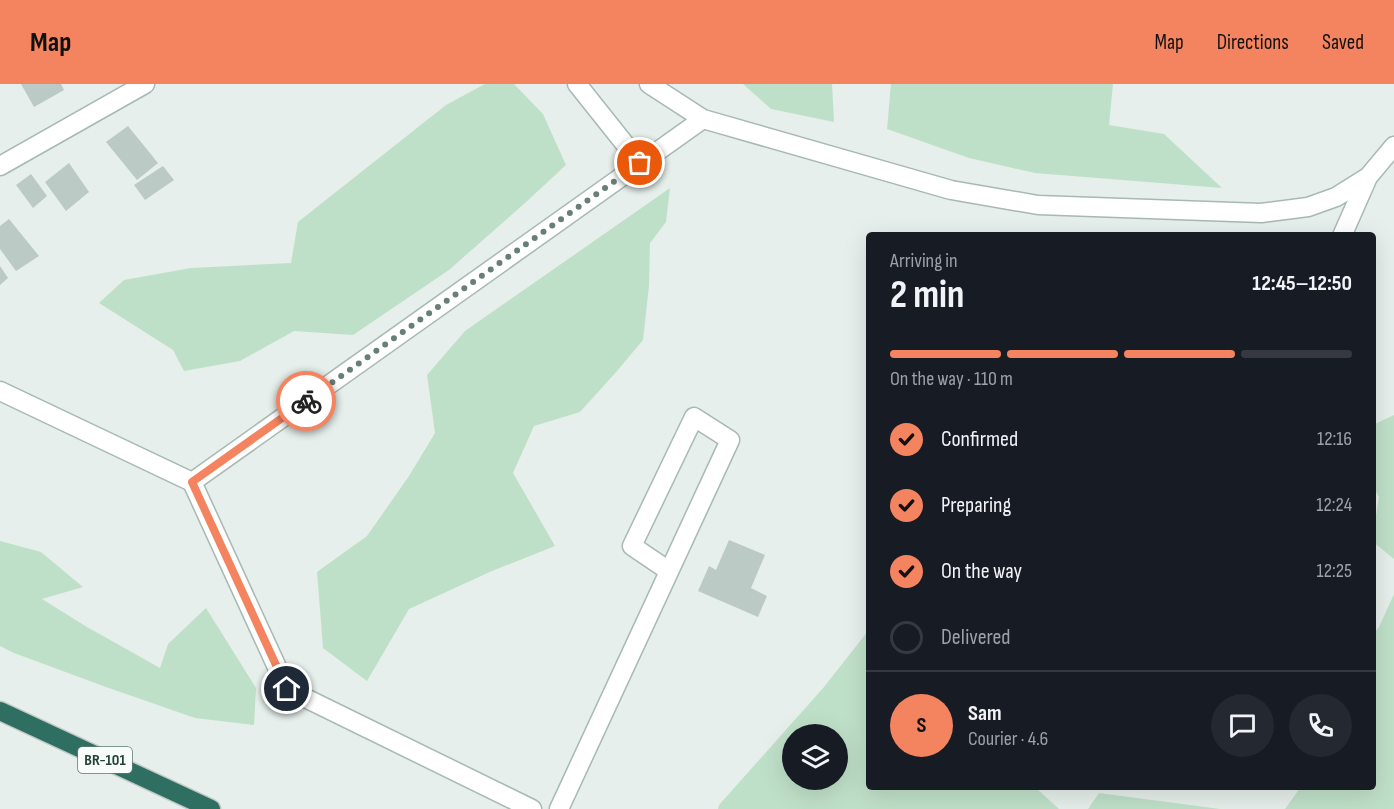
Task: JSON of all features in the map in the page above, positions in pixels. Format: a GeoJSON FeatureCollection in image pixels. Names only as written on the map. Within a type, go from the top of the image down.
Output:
{"type":"FeatureCollection","features":[{"type":"Feature","properties":{"kind":"highway","name":"BR-101"},"geometry":{"type":"LineString","coordinates":[[0,711],[211,809]]}},
{"type":"Feature","properties":{"kind":"street"},"geometry":{"type":"LineString","coordinates":[[0,166],[145,84]]}},
{"type":"Feature","properties":{"kind":"street"},"geometry":{"type":"LineString","coordinates":[[577,84],[640,163]]}},
{"type":"Feature","properties":{"kind":"street"},"geometry":{"type":"LineString","coordinates":[[649,84],[703,119],[951,190],[1038,205],[1261,213],[1308,207],[1336,197],[1368,177]]}},
{"type":"Feature","properties":{"kind":"street"},"geometry":{"type":"LineString","coordinates":[[192,482],[703,119]]}},
{"type":"Feature","properties":{"kind":"street"},"geometry":{"type":"LineString","coordinates":[[1344,232],[1368,177],[1394,146]]}},
{"type":"Feature","properties":{"kind":"street"},"geometry":{"type":"LineString","coordinates":[[0,391],[192,482],[287,689],[532,809]]}},
{"type":"Feature","properties":{"kind":"street"},"geometry":{"type":"LineString","coordinates":[[560,809],[730,440],[693,417],[632,546],[669,571]]}},
{"type":"Feature","properties":{"kind":"green space"},"geometry":{"type":"Polygon","coordinates":[[[485,84],[514,84],[543,114],[566,165],[449,270],[353,335],[294,331],[240,361],[184,371],[173,350],[99,303],[124,280],[191,268],[291,263],[298,222],[446,105],[485,84]]]}},
{"type":"Feature","properties":{"kind":"green space"},"geometry":{"type":"Polygon","coordinates":[[[743,84],[832,84],[834,122],[771,109],[743,84]]]}},
{"type":"Feature","properties":{"kind":"green space"},"geometry":{"type":"Polygon","coordinates":[[[891,84],[1113,84],[1109,125],[1164,134],[1222,188],[1035,173],[969,158],[887,129],[891,84]]]}},
{"type":"Feature","properties":{"kind":"green space"},"geometry":{"type":"Polygon","coordinates":[[[670,188],[666,222],[650,243],[649,286],[643,340],[580,412],[534,426],[513,473],[555,546],[492,571],[409,609],[367,681],[323,648],[317,572],[367,536],[409,476],[435,433],[427,375],[465,331],[670,188]]]}},
{"type":"Feature","properties":{"kind":"green space"},"geometry":{"type":"Polygon","coordinates":[[[1394,415],[1394,559],[1376,544],[1379,497],[1376,492],[1376,424],[1394,415]]]}},
{"type":"Feature","properties":{"kind":"green space"},"geometry":{"type":"Polygon","coordinates":[[[0,541],[41,552],[83,587],[42,599],[160,668],[168,644],[206,608],[256,688],[254,725],[195,718],[0,646],[0,541]]]}},
{"type":"Feature","properties":{"kind":"green space"},"geometry":{"type":"Polygon","coordinates":[[[1394,594],[1394,809],[1285,809],[1299,790],[1376,790],[1376,630],[1394,594]]]}},
{"type":"Feature","properties":{"kind":"green space"},"geometry":{"type":"Polygon","coordinates":[[[866,634],[866,790],[1038,790],[1059,809],[718,809],[719,805],[782,734],[782,790],[848,790],[848,724],[791,724],[866,634]]]}},
{"type":"Feature","properties":{"kind":"green space"},"geometry":{"type":"Polygon","coordinates":[[[1099,793],[1220,809],[1088,809],[1099,793]]]}},
{"type":"Feature","properties":{"kind":"building"},"geometry":{"type":"Polygon","coordinates":[[[21,84],[61,84],[64,90],[34,107],[21,84]]]}},
{"type":"Feature","properties":{"kind":"building"},"geometry":{"type":"Polygon","coordinates":[[[128,126],[158,163],[137,180],[106,142],[128,126]]]}},
{"type":"Feature","properties":{"kind":"building"},"geometry":{"type":"Polygon","coordinates":[[[69,163],[89,192],[66,211],[45,182],[69,163]]]}},
{"type":"Feature","properties":{"kind":"building"},"geometry":{"type":"Polygon","coordinates":[[[163,166],[174,180],[145,200],[134,185],[163,166]]]}},
{"type":"Feature","properties":{"kind":"building"},"geometry":{"type":"Polygon","coordinates":[[[31,174],[47,196],[33,208],[16,185],[31,174]]]}},
{"type":"Feature","properties":{"kind":"building"},"geometry":{"type":"Polygon","coordinates":[[[9,219],[39,256],[16,271],[0,249],[0,226],[9,219]]]}},
{"type":"Feature","properties":{"kind":"building"},"geometry":{"type":"Polygon","coordinates":[[[0,266],[8,278],[0,285],[0,266]]]}},
{"type":"Feature","properties":{"kind":"building"},"geometry":{"type":"Polygon","coordinates":[[[729,540],[765,555],[751,588],[767,596],[758,617],[698,591],[709,566],[716,570],[729,540]]]}},
{"type":"Feature","properties":{"kind":"way so far"},"geometry":{"type":"LineString","coordinates":[[306,401],[640,163]]}},
{"type":"Feature","properties":{"kind":"route"},"geometry":{"type":"LineString","coordinates":[[287,689],[192,482],[306,401]]}}]}
